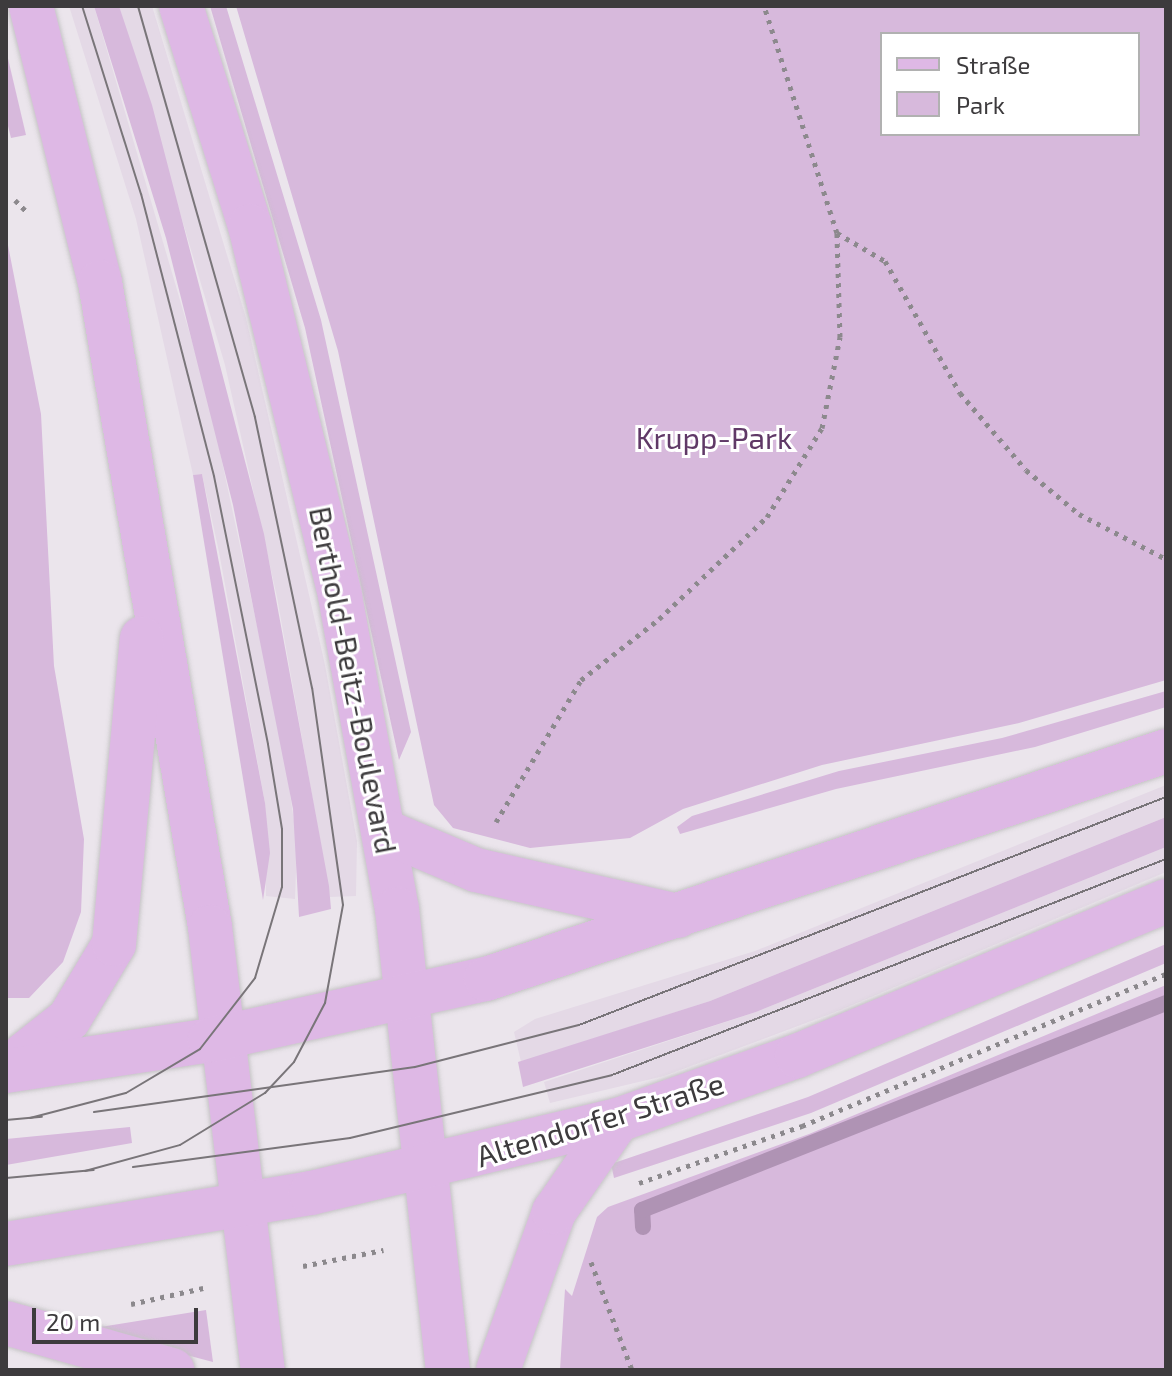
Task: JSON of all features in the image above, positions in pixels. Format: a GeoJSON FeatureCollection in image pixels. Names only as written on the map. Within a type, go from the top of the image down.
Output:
{"type":"FeatureCollection","features":[{"type":"Feature","properties":{"kind":"main road"},"geometry":{"type":"LineString","coordinates":[[31,6],[100,282],[145,575],[210,927],[240,1207],[263,1370]]}},
{"type":"Feature","properties":{"kind":"main road","name":"Berthold-Beitz-Boulevard"},"geometry":{"type":"LineString","coordinates":[[181,6],[294,390],[384,831],[409,999],[428,1241],[448,1370]]}},
{"type":"Feature","properties":{"kind":"main road"},"geometry":{"type":"LineString","coordinates":[[6,1070],[69,1019],[114,944],[145,575]]}},
{"type":"Feature","properties":{"kind":"main road"},"geometry":{"type":"LineString","coordinates":[[6,1070],[222,1038],[409,999],[680,917],[1166,751]]}},
{"type":"Feature","properties":{"kind":"main road"},"geometry":{"type":"LineString","coordinates":[[384,831],[476,870],[680,917]]}},
{"type":"Feature","properties":{"kind":"main road","name":"Altendorfer Straße"},"geometry":{"type":"LineString","coordinates":[[6,1244],[240,1207],[423,1169],[618,1120],[797,1056],[1166,901]]}},
{"type":"Feature","properties":{"kind":"main road"},"geometry":{"type":"LineString","coordinates":[[498,1370],[554,1212],[618,1120]]}},
{"type":"Feature","properties":{"kind":"main road"},"geometry":{"type":"LineString","coordinates":[[6,1323],[172,1370]]}},
{"type":"Feature","properties":{"kind":"path"},"geometry":{"type":"LineString","coordinates":[[492,832],[581,680],[738,547],[807,461],[834,388],[837,233],[764,6]]}},
{"type":"Feature","properties":{"kind":"path"},"geometry":{"type":"LineString","coordinates":[[837,233],[885,261],[960,393],[1026,470],[1079,514],[1166,559]]}},
{"type":"Feature","properties":{"kind":"path"},"geometry":{"type":"LineString","coordinates":[[627,1187],[802,1126],[1166,974]]}},
{"type":"Feature","properties":{"kind":"path"},"geometry":{"type":"LineString","coordinates":[[172,1296],[249,1277],[428,1241]]}},
{"type":"Feature","properties":{"kind":"path"},"geometry":{"type":"LineString","coordinates":[[585,1247],[632,1370]]}},
{"type":"Feature","properties":{"kind":"shaded area"},"geometry":{"type":"Polygon","coordinates":[[[69,6],[94,6],[208,396],[284,752],[297,842],[295,899],[266,896],[265,803],[202,474],[193,475],[136,219],[69,6]]]}},
{"type":"Feature","properties":{"kind":"shaded area"},"geometry":{"type":"Polygon","coordinates":[[[119,6],[152,6],[246,318],[325,665],[357,841],[356,896],[330,897],[277,597],[225,365],[119,6]]]}},
{"type":"Feature","properties":{"kind":"shaded area"},"geometry":{"type":"Polygon","coordinates":[[[1166,785],[1166,817],[710,1001],[521,1062],[514,1032],[535,1019],[755,951],[1166,785]]]}},
{"type":"Feature","properties":{"kind":"shaded area"},"geometry":{"type":"Polygon","coordinates":[[[1166,847],[1166,872],[838,1011],[664,1076],[550,1103],[544,1082],[756,1012],[1166,847]]]}},
{"type":"Feature","properties":{"kind":"green space"},"geometry":{"type":"Polygon","coordinates":[[[94,6],[119,6],[152,105],[264,534],[329,886],[331,909],[299,917],[293,809],[233,505],[166,238],[94,6]]]}},
{"type":"Feature","properties":{"kind":"green space"},"geometry":{"type":"Polygon","coordinates":[[[210,6],[226,6],[321,320],[411,732],[399,760],[305,328],[210,6]]]}},
{"type":"Feature","properties":{"kind":"green space","name":"Krupp-Park"},"geometry":{"type":"Polygon","coordinates":[[[236,6],[1166,6],[1166,680],[1019,723],[822,765],[683,809],[630,838],[530,848],[453,828],[434,805],[338,351],[236,6]]]}},
{"type":"Feature","properties":{"kind":"green space"},"geometry":{"type":"Polygon","coordinates":[[[6,50],[26,135],[11,138],[6,118],[6,50]]]}},
{"type":"Feature","properties":{"kind":"green space"},"geometry":{"type":"Polygon","coordinates":[[[6,235],[41,414],[54,666],[84,839],[81,912],[63,962],[29,998],[6,998],[6,235]]]}},
{"type":"Feature","properties":{"kind":"green space"},"geometry":{"type":"Polygon","coordinates":[[[202,474],[265,803],[270,853],[263,900],[193,475],[202,474]]]}},
{"type":"Feature","properties":{"kind":"green space"},"geometry":{"type":"Polygon","coordinates":[[[1166,691],[1166,707],[1035,747],[836,789],[680,834],[677,827],[692,816],[839,771],[1002,738],[1166,691]]]}},
{"type":"Feature","properties":{"kind":"green space"},"geometry":{"type":"Polygon","coordinates":[[[1166,817],[1166,847],[756,1012],[523,1087],[518,1062],[710,1001],[1166,817]]]}},
{"type":"Feature","properties":{"kind":"green space"},"geometry":{"type":"Polygon","coordinates":[[[1166,944],[1166,963],[811,1113],[614,1178],[611,1164],[808,1097],[1166,944]]]}},
{"type":"Feature","properties":{"kind":"green space"},"geometry":{"type":"Polygon","coordinates":[[[1166,985],[1166,1370],[560,1370],[565,1289],[572,1296],[597,1217],[608,1207],[809,1134],[1166,985]]]}},
{"type":"Feature","properties":{"kind":"green space"},"geometry":{"type":"Polygon","coordinates":[[[130,1127],[132,1143],[6,1165],[6,1139],[130,1127]]]}},
{"type":"Feature","properties":{"kind":"green space"},"geometry":{"type":"Polygon","coordinates":[[[206,1310],[213,1362],[88,1329],[206,1310]]]}},
{"type":"Feature","properties":{"kind":"waterway"},"geometry":{"type":"LineString","coordinates":[[643,1227],[642,1210],[1166,1003]]}},
{"type":"Feature","properties":{"kind":"tram line"},"geometry":{"type":"LineString","coordinates":[[30,1118],[126,1093],[200,1049],[255,978],[282,887],[282,829],[268,744],[214,476],[141,194],[82,6]]}},
{"type":"Feature","properties":{"kind":"tram line"},"geometry":{"type":"LineString","coordinates":[[85,1171],[180,1145],[265,1093],[294,1062],[325,1003],[343,905],[312,688],[255,417],[138,6]]}},
{"type":"Feature","properties":{"kind":"tram line"},"geometry":{"type":"LineString","coordinates":[[94,1112],[415,1067],[579,1025],[1166,797]]}},
{"type":"Feature","properties":{"kind":"tram line"},"geometry":{"type":"LineString","coordinates":[[133,1167],[350,1138],[612,1075],[1166,859]]}},
{"type":"Feature","properties":{"kind":"tram line"},"geometry":{"type":"LineString","coordinates":[[6,1120],[42,1117]]}},
{"type":"Feature","properties":{"kind":"tram line"},"geometry":{"type":"LineString","coordinates":[[6,1178],[94,1170]]}}]}
